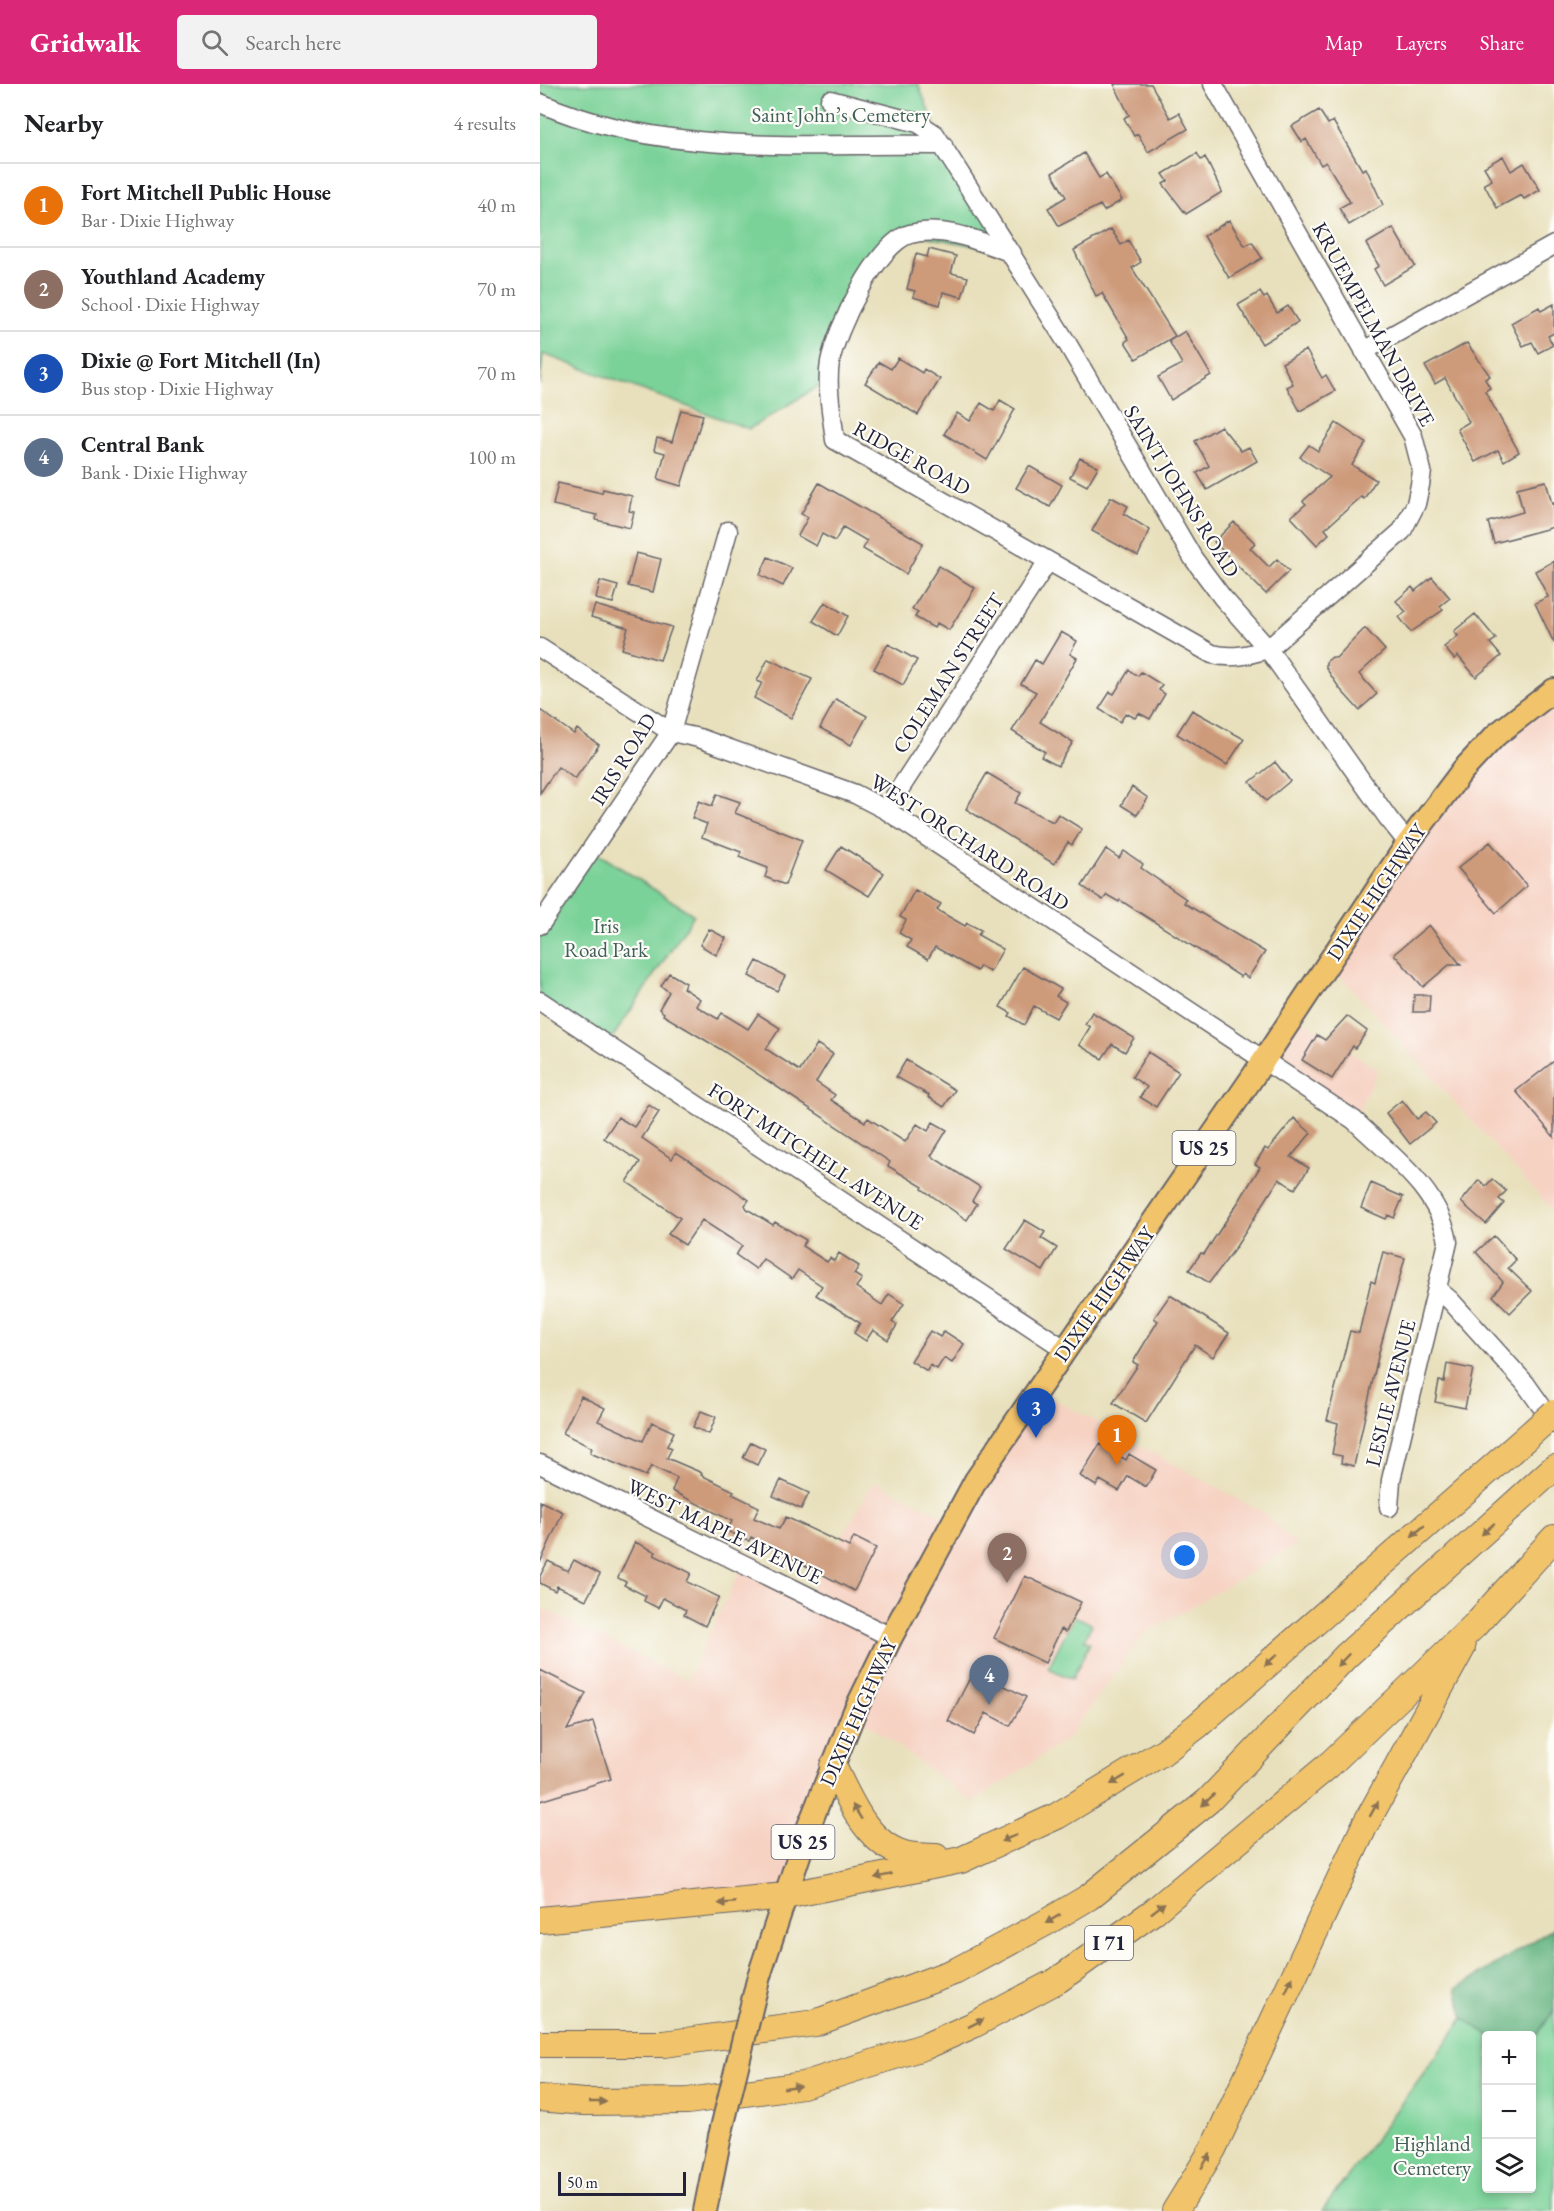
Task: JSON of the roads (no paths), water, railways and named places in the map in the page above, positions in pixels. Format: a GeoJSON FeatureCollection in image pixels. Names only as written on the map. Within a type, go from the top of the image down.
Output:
{"type":"FeatureCollection","features":[{"type":"Feature","properties":{"kind":"highway"},"geometry":{"type":"LineString","coordinates":[[540,1920],[785,1896],[961,1860],[1057,1816],[1163,1752],[1197,1726],[1554,1413]]}},
{"type":"Feature","properties":{"kind":"highway","name":"I 71"},"geometry":{"type":"LineString","coordinates":[[540,2044],[664,2044],[814,2023],[956,1971],[1045,1923],[1089,1897],[1208,1801],[1346,1656],[1554,1468]]}},
{"type":"Feature","properties":{"kind":"highway","name":"I 71"},"geometry":{"type":"LineString","coordinates":[[540,2098],[584,2102],[688,2100],[803,2085],[926,2046],[973,2025],[1058,1980],[1153,1912],[1329,1765],[1474,1626],[1554,1538]]}},
{"type":"Feature","properties":{"kind":"highway"},"geometry":{"type":"LineString","coordinates":[[1175,2211],[1214,2149],[1365,1825],[1474,1626]]}},
{"type":"Feature","properties":{"kind":"highway"},"geometry":{"type":"LineString","coordinates":[[833,1766],[857,1813],[879,1841],[904,1854],[961,1860]]}},
{"type":"Feature","properties":{"kind":"main road","name":"DIXIE HIGHWAY"},"geometry":{"type":"LineString","coordinates":[[705,2211],[720,2136],[759,1976],[785,1896],[833,1766],[854,1713],[891,1637],[976,1480],[1264,1059],[1408,843],[1463,770],[1496,735],[1554,690]]}},
{"type":"Feature","properties":{"kind":"street","name":"KRUEMPELMAN DRIVE"},"geometry":{"type":"LineString","coordinates":[[1213,84],[1413,436],[1422,471],[1416,504],[1402,531],[1268,649]]}},
{"type":"Feature","properties":{"kind":"street","name":"SAINT JOHNS ROAD"},"geometry":{"type":"LineString","coordinates":[[830,100],[918,123],[935,134],[1012,253],[1193,558],[1222,597],[1268,649],[1408,843]]}},
{"type":"Feature","properties":{"kind":"street"},"geometry":{"type":"LineString","coordinates":[[540,103],[598,126],[665,140],[848,146],[943,145]]}},
{"type":"Feature","properties":{"kind":"street","name":"RIDGE ROAD"},"geometry":{"type":"LineString","coordinates":[[1012,253],[960,236],[942,233],[901,237],[887,250],[865,280],[830,362],[829,380],[835,440],[1212,654],[1228,658],[1243,657],[1268,649]]}},
{"type":"Feature","properties":{"kind":"street"},"geometry":{"type":"LineString","coordinates":[[1364,351],[1554,245]]}},
{"type":"Feature","properties":{"kind":"street","name":"IRIS ROAD"},"geometry":{"type":"LineString","coordinates":[[540,925],[671,732],[728,531]]}},
{"type":"Feature","properties":{"kind":"street","name":"COLEMAN STREET"},"geometry":{"type":"LineString","coordinates":[[886,810],[1048,561]]}},
{"type":"Feature","properties":{"kind":"street","name":"WEST ORCHARD ROAD"},"geometry":{"type":"LineString","coordinates":[[540,648],[671,732],[699,738],[855,794],[886,810],[1354,1120],[1414,1178],[1435,1203],[1444,1221],[1448,1242],[1438,1290]]}},
{"type":"Feature","properties":{"kind":"street","name":"FORT MITCHELL AVENUE"},"geometry":{"type":"LineString","coordinates":[[540,1001],[1066,1350]]}},
{"type":"Feature","properties":{"kind":"street"},"geometry":{"type":"LineString","coordinates":[[1438,1290],[1450,1300],[1525,1383],[1554,1424]]}},
{"type":"Feature","properties":{"kind":"street","name":"LESLIE AVENUE"},"geometry":{"type":"LineString","coordinates":[[1389,1507],[1391,1480],[1438,1290]]}},
{"type":"Feature","properties":{"kind":"street","name":"WEST MAPLE AVENUE"},"geometry":{"type":"LineString","coordinates":[[540,1464],[891,1637]]}},
{"type":"Feature","properties":{"kind":"place","name":"Dixie @ Fort Mitchell (In)"},"geometry":{"type":"Point","coordinates":[1036,1438]}},
{"type":"Feature","properties":{"kind":"place","name":"Fort Mitchell Public House"},"geometry":{"type":"Point","coordinates":[1117,1465]}},
{"type":"Feature","properties":{"kind":"place","name":"Youthland Academy"},"geometry":{"type":"Point","coordinates":[1007,1583]}},
{"type":"Feature","properties":{"kind":"place","name":"Central Bank"},"geometry":{"type":"Point","coordinates":[989,1705]}},
{"type":"Feature","properties":{"kind":"park label","name":"Saint John’s Cemetery"},"geometry":{"type":"Point","coordinates":[841,114]}},
{"type":"Feature","properties":{"kind":"park label","name":"Iris Road Park"},"geometry":{"type":"Point","coordinates":[606,937]}},
{"type":"Feature","properties":{"kind":"park label","name":"Highland Cemetery"},"geometry":{"type":"Point","coordinates":[1432,2155]}}]}
